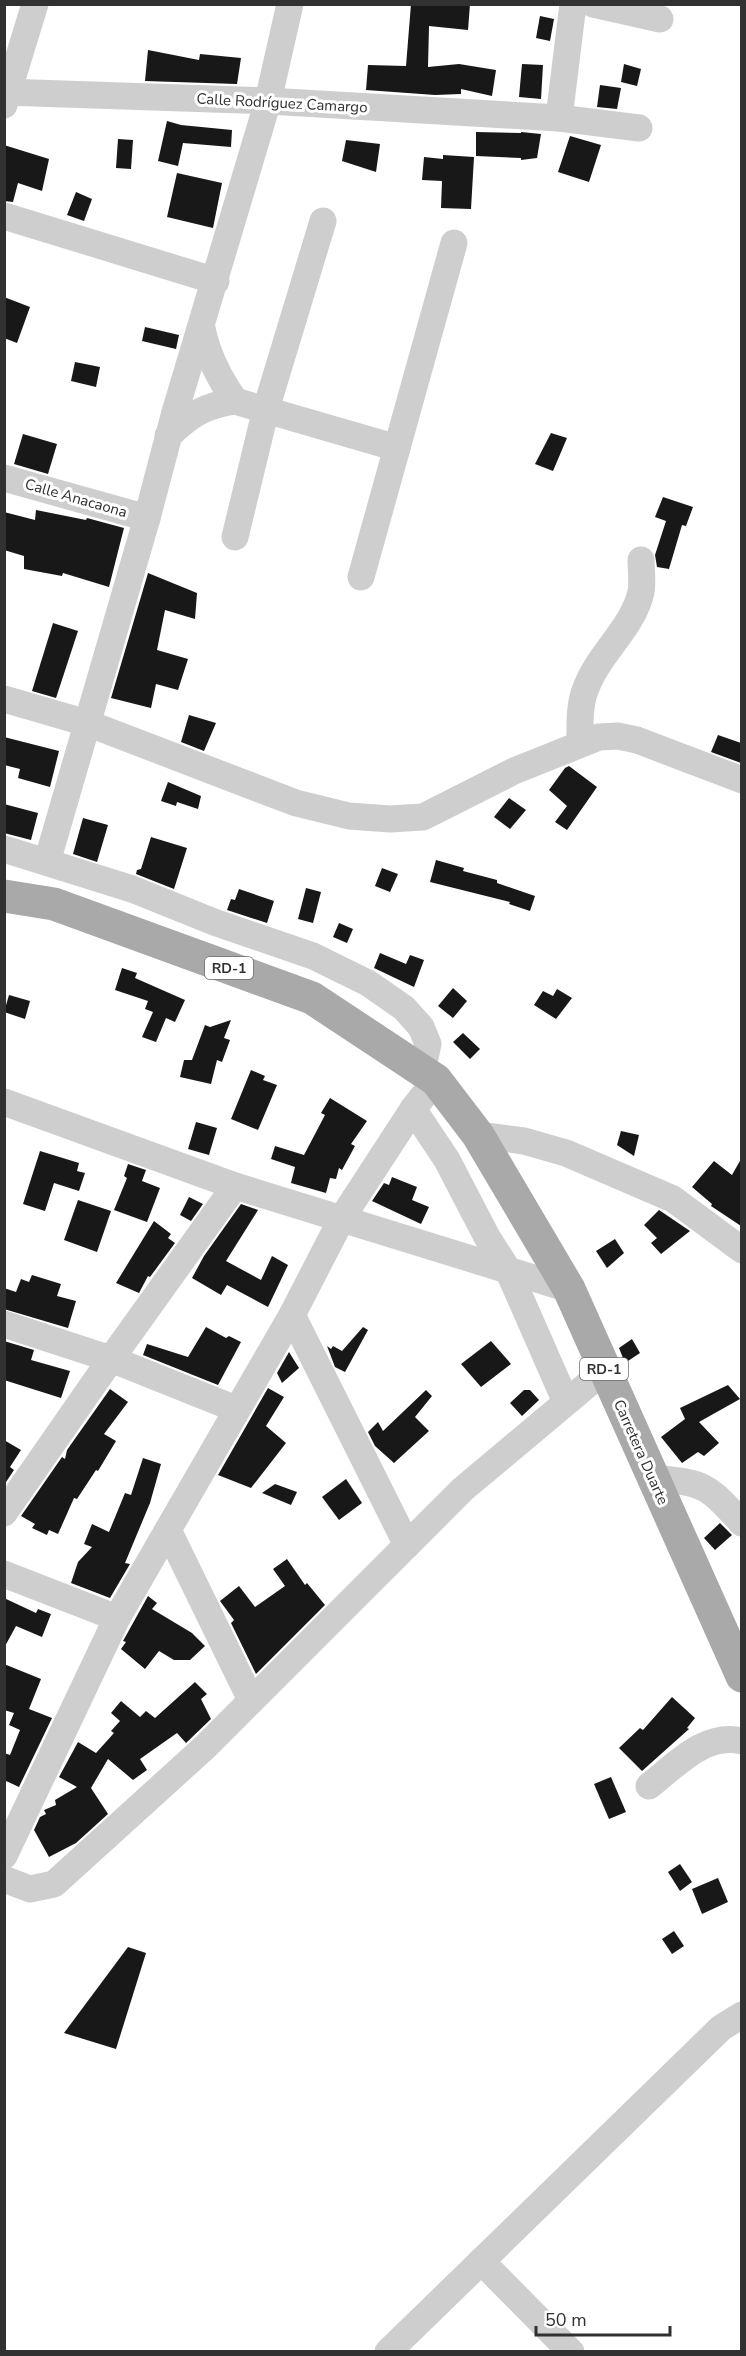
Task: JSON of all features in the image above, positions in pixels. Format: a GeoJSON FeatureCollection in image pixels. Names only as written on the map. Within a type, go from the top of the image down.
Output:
{"type":"FeatureCollection","features":[{"type":"Feature","properties":{"kind":"main road","name":"RD-1"},"geometry":{"type":"LineString","coordinates":[[4,896],[54,904],[312,998],[429,1076]]}},
{"type":"Feature","properties":{"kind":"main road","name":"Carretera Duarte"},"geometry":{"type":"LineString","coordinates":[[429,1076],[478,1135],[569,1289],[741,1676]]}},
{"type":"Feature","properties":{"kind":"street"},"geometry":{"type":"LineString","coordinates":[[6,97],[35,4]]}},
{"type":"Feature","properties":{"kind":"street"},"geometry":{"type":"LineString","coordinates":[[47,862],[147,518],[168,436],[268,101],[290,4]]}},
{"type":"Feature","properties":{"kind":"street"},"geometry":{"type":"LineString","coordinates":[[559,118],[573,4]]}},
{"type":"Feature","properties":{"kind":"street"},"geometry":{"type":"LineString","coordinates":[[594,4],[660,19]]}},
{"type":"Feature","properties":{"kind":"street","name":"Calle Rodríguez Camargo"},"geometry":{"type":"LineString","coordinates":[[6,97],[268,101],[559,118],[639,128]]}},
{"type":"Feature","properties":{"kind":"street"},"geometry":{"type":"LineString","coordinates":[[4,216],[216,281]]}},
{"type":"Feature","properties":{"kind":"street"},"geometry":{"type":"LineString","coordinates":[[235,537],[266,409],[323,221]]}},
{"type":"Feature","properties":{"kind":"street"},"geometry":{"type":"LineString","coordinates":[[361,577],[454,243]]}},
{"type":"Feature","properties":{"kind":"street"},"geometry":{"type":"LineString","coordinates":[[202,328],[204,342],[216,371],[235,400]]}},
{"type":"Feature","properties":{"kind":"street"},"geometry":{"type":"LineString","coordinates":[[168,436],[199,410],[235,400],[397,448]]}},
{"type":"Feature","properties":{"kind":"street","name":"Calle Anacaona"},"geometry":{"type":"LineString","coordinates":[[4,478],[147,518]]}},
{"type":"Feature","properties":{"kind":"street"},"geometry":{"type":"LineString","coordinates":[[580,743],[580,716],[585,689],[598,662],[633,613],[641,591],[641,560]]}},
{"type":"Feature","properties":{"kind":"street"},"geometry":{"type":"LineString","coordinates":[[4,699],[87,723],[191,765],[296,803],[349,816],[390,819],[423,817],[514,771],[599,737],[618,736],[637,740],[741,780]]}},
{"type":"Feature","properties":{"kind":"street"},"geometry":{"type":"LineString","coordinates":[[4,849],[132,889],[214,922],[313,956],[368,984],[404,1008],[421,1027],[428,1044],[429,1076],[413,1109],[342,1218],[292,1315],[117,1618],[4,1856]]}},
{"type":"Feature","properties":{"kind":"street"},"geometry":{"type":"LineString","coordinates":[[4,1102],[235,1186],[569,1289]]}},
{"type":"Feature","properties":{"kind":"street"},"geometry":{"type":"LineString","coordinates":[[413,1109],[447,1160],[487,1236],[508,1270],[566,1402]]}},
{"type":"Feature","properties":{"kind":"street"},"geometry":{"type":"LineString","coordinates":[[478,1135],[524,1141],[566,1153],[673,1198],[741,1250]]}},
{"type":"Feature","properties":{"kind":"street"},"geometry":{"type":"LineString","coordinates":[[4,1513],[235,1186]]}},
{"type":"Feature","properties":{"kind":"street"},"geometry":{"type":"LineString","coordinates":[[292,1315],[407,1545]]}},
{"type":"Feature","properties":{"kind":"street"},"geometry":{"type":"LineString","coordinates":[[4,1324],[111,1359],[236,1409]]}},
{"type":"Feature","properties":{"kind":"street"},"geometry":{"type":"LineString","coordinates":[[4,1879],[30,1889],[54,1884],[205,1747],[463,1489],[604,1370]]}},
{"type":"Feature","properties":{"kind":"street"},"geometry":{"type":"LineString","coordinates":[[652,1478],[698,1484],[715,1495],[741,1523]]}},
{"type":"Feature","properties":{"kind":"street"},"geometry":{"type":"LineString","coordinates":[[168,1530],[251,1700]]}},
{"type":"Feature","properties":{"kind":"street"},"geometry":{"type":"LineString","coordinates":[[4,1574],[117,1618]]}},
{"type":"Feature","properties":{"kind":"street"},"geometry":{"type":"LineString","coordinates":[[649,1786],[704,1743],[729,1738],[741,1741]]}},
{"type":"Feature","properties":{"kind":"street"},"geometry":{"type":"LineString","coordinates":[[388,2352],[721,2028],[741,2015]]}},
{"type":"Feature","properties":{"kind":"street"},"geometry":{"type":"LineString","coordinates":[[482,2260],[571,2352]]}},
{"type":"Feature","properties":{"kind":"building"},"geometry":{"type":"Polygon","coordinates":[[[411,4],[470,4],[468,30],[429,26],[428,67],[459,64],[496,70],[492,96],[461,89],[461,94],[435,95],[366,90],[368,65],[406,66],[411,4]]]}},
{"type":"Feature","properties":{"kind":"building"},"geometry":{"type":"Polygon","coordinates":[[[540,16],[554,19],[550,41],[536,38],[540,16]]]}},
{"type":"Feature","properties":{"kind":"building"},"geometry":{"type":"Polygon","coordinates":[[[148,50],[199,60],[200,54],[241,58],[237,84],[145,81],[148,50]]]}},
{"type":"Feature","properties":{"kind":"building"},"geometry":{"type":"Polygon","coordinates":[[[522,64],[543,65],[541,99],[519,97],[522,64]]]}},
{"type":"Feature","properties":{"kind":"building"},"geometry":{"type":"Polygon","coordinates":[[[624,64],[641,69],[637,86],[621,82],[624,64]]]}},
{"type":"Feature","properties":{"kind":"building"},"geometry":{"type":"Polygon","coordinates":[[[600,85],[621,88],[617,109],[597,107],[600,85]]]}},
{"type":"Feature","properties":{"kind":"building"},"geometry":{"type":"Polygon","coordinates":[[[167,121],[181,125],[232,130],[231,147],[183,143],[178,166],[158,161],[167,121]]]}},
{"type":"Feature","properties":{"kind":"building"},"geometry":{"type":"Polygon","coordinates":[[[476,132],[541,134],[537,158],[521,160],[521,158],[476,156],[476,132]]]}},
{"type":"Feature","properties":{"kind":"building"},"geometry":{"type":"Polygon","coordinates":[[[570,136],[601,145],[589,182],[558,172],[570,136]]]}},
{"type":"Feature","properties":{"kind":"building"},"geometry":{"type":"Polygon","coordinates":[[[118,139],[133,140],[131,169],[116,168],[118,139]]]}},
{"type":"Feature","properties":{"kind":"building"},"geometry":{"type":"Polygon","coordinates":[[[346,140],[380,144],[376,172],[342,161],[346,140]]]}},
{"type":"Feature","properties":{"kind":"building"},"geometry":{"type":"Polygon","coordinates":[[[4,145],[49,159],[42,191],[18,183],[13,202],[4,201],[4,145]]]}},
{"type":"Feature","properties":{"kind":"building"},"geometry":{"type":"Polygon","coordinates":[[[443,155],[474,157],[471,209],[441,208],[442,181],[422,180],[424,157],[443,159],[443,155]]]}},
{"type":"Feature","properties":{"kind":"building"},"geometry":{"type":"Polygon","coordinates":[[[177,173],[222,183],[213,228],[167,217],[177,173]]]}},
{"type":"Feature","properties":{"kind":"building"},"geometry":{"type":"Polygon","coordinates":[[[76,192],[92,199],[84,221],[67,215],[76,192]]]}},
{"type":"Feature","properties":{"kind":"building"},"geometry":{"type":"Polygon","coordinates":[[[4,297],[30,307],[17,343],[4,338],[4,297]]]}},
{"type":"Feature","properties":{"kind":"building"},"geometry":{"type":"Polygon","coordinates":[[[145,327],[179,335],[176,349],[142,341],[145,327]]]}},
{"type":"Feature","properties":{"kind":"building"},"geometry":{"type":"Polygon","coordinates":[[[75,362],[100,367],[96,387],[71,381],[75,362]]]}},
{"type":"Feature","properties":{"kind":"building"},"geometry":{"type":"Polygon","coordinates":[[[551,433],[567,438],[553,471],[535,464],[551,433]]]}},
{"type":"Feature","properties":{"kind":"building"},"geometry":{"type":"Polygon","coordinates":[[[23,434],[57,444],[48,474],[14,464],[23,434]]]}},
{"type":"Feature","properties":{"kind":"building"},"geometry":{"type":"Polygon","coordinates":[[[663,497],[693,507],[686,526],[682,525],[669,569],[657,567],[655,555],[666,521],[655,517],[663,497]]]}},
{"type":"Feature","properties":{"kind":"building"},"geometry":{"type":"Polygon","coordinates":[[[36,510],[86,520],[87,518],[124,528],[109,587],[63,573],[62,576],[24,569],[24,556],[4,550],[4,512],[35,520],[36,510]]]}},
{"type":"Feature","properties":{"kind":"building"},"geometry":{"type":"Polygon","coordinates":[[[148,573],[197,593],[195,619],[165,610],[157,650],[188,659],[178,690],[156,684],[151,708],[111,698],[148,573]]]}},
{"type":"Feature","properties":{"kind":"building"},"geometry":{"type":"Polygon","coordinates":[[[53,623],[78,631],[56,698],[32,691],[53,623]]]}},
{"type":"Feature","properties":{"kind":"building"},"geometry":{"type":"Polygon","coordinates":[[[189,715],[216,723],[204,751],[181,742],[189,715]]]}},
{"type":"Feature","properties":{"kind":"building"},"geometry":{"type":"Polygon","coordinates":[[[718,735],[741,743],[741,763],[711,752],[718,735]]]}},
{"type":"Feature","properties":{"kind":"building"},"geometry":{"type":"Polygon","coordinates":[[[4,737],[59,751],[50,787],[18,778],[20,769],[4,765],[4,737]]]}},
{"type":"Feature","properties":{"kind":"building"},"geometry":{"type":"Polygon","coordinates":[[[569,766],[597,787],[567,830],[555,822],[567,806],[549,790],[569,766]]]}},
{"type":"Feature","properties":{"kind":"building"},"geometry":{"type":"Polygon","coordinates":[[[168,782],[201,796],[198,809],[177,802],[176,806],[161,801],[168,782]]]}},
{"type":"Feature","properties":{"kind":"building"},"geometry":{"type":"Polygon","coordinates":[[[509,798],[526,810],[510,829],[494,817],[509,798]]]}},
{"type":"Feature","properties":{"kind":"building"},"geometry":{"type":"Polygon","coordinates":[[[4,804],[38,813],[31,840],[4,833],[4,804]]]}},
{"type":"Feature","properties":{"kind":"building"},"geometry":{"type":"Polygon","coordinates":[[[83,818],[108,825],[97,862],[73,854],[83,818]]]}},
{"type":"Feature","properties":{"kind":"building"},"geometry":{"type":"Polygon","coordinates":[[[151,837],[187,848],[174,889],[136,874],[137,870],[141,869],[151,837]]]}},
{"type":"Feature","properties":{"kind":"building"},"geometry":{"type":"Polygon","coordinates":[[[436,860],[464,868],[463,871],[497,880],[497,883],[535,896],[530,911],[509,904],[510,902],[430,882],[436,860]]]}},
{"type":"Feature","properties":{"kind":"building"},"geometry":{"type":"Polygon","coordinates":[[[382,868],[398,874],[390,892],[375,886],[382,868]]]}},
{"type":"Feature","properties":{"kind":"building"},"geometry":{"type":"Polygon","coordinates":[[[306,888],[321,892],[313,923],[298,919],[306,888]]]}},
{"type":"Feature","properties":{"kind":"building"},"geometry":{"type":"Polygon","coordinates":[[[239,889],[274,901],[267,923],[227,910],[231,899],[235,900],[239,889]]]}},
{"type":"Feature","properties":{"kind":"building"},"geometry":{"type":"Polygon","coordinates":[[[339,923],[353,929],[347,943],[333,937],[339,923]]]}},
{"type":"Feature","properties":{"kind":"building"},"geometry":{"type":"Polygon","coordinates":[[[380,953],[406,964],[410,955],[424,960],[414,987],[374,968],[380,953]]]}},
{"type":"Feature","properties":{"kind":"building"},"geometry":{"type":"Polygon","coordinates":[[[122,968],[137,973],[135,978],[185,1000],[175,1022],[166,1018],[156,1042],[142,1037],[153,1012],[145,1009],[148,1001],[115,990],[122,968]]]}},
{"type":"Feature","properties":{"kind":"building"},"geometry":{"type":"Polygon","coordinates":[[[453,988],[467,1001],[453,1018],[438,1006],[453,988]]]}},
{"type":"Feature","properties":{"kind":"building"},"geometry":{"type":"Polygon","coordinates":[[[557,989],[572,998],[556,1019],[534,1005],[543,991],[553,996],[557,989]]]}},
{"type":"Feature","properties":{"kind":"building"},"geometry":{"type":"Polygon","coordinates":[[[9,995],[30,1001],[25,1019],[4,1012],[9,995]]]}},
{"type":"Feature","properties":{"kind":"building"},"geometry":{"type":"Polygon","coordinates":[[[231,1020],[224,1038],[230,1040],[222,1062],[217,1060],[211,1084],[180,1077],[184,1060],[192,1060],[205,1025],[210,1027],[231,1020]]]}},
{"type":"Feature","properties":{"kind":"building"},"geometry":{"type":"Polygon","coordinates":[[[463,1033],[480,1049],[470,1059],[453,1042],[463,1033]]]}},
{"type":"Feature","properties":{"kind":"building"},"geometry":{"type":"Polygon","coordinates":[[[251,1070],[265,1076],[263,1080],[277,1085],[258,1130],[231,1119],[251,1070]]]}},
{"type":"Feature","properties":{"kind":"building"},"geometry":{"type":"Polygon","coordinates":[[[330,1098],[367,1121],[351,1144],[355,1146],[342,1170],[339,1168],[336,1179],[330,1178],[326,1193],[291,1183],[295,1167],[271,1159],[275,1146],[304,1155],[325,1115],[321,1113],[330,1098]]]}},
{"type":"Feature","properties":{"kind":"building"},"geometry":{"type":"Polygon","coordinates":[[[196,1122],[217,1128],[209,1155],[188,1149],[196,1122]]]}},
{"type":"Feature","properties":{"kind":"building"},"geometry":{"type":"Polygon","coordinates":[[[621,1131],[639,1135],[634,1156],[617,1145],[621,1131]]]}},
{"type":"Feature","properties":{"kind":"building"},"geometry":{"type":"Polygon","coordinates":[[[40,1151],[79,1163],[77,1171],[85,1173],[79,1191],[54,1183],[45,1211],[23,1204],[40,1151]]]}},
{"type":"Feature","properties":{"kind":"building"},"geometry":{"type":"Polygon","coordinates":[[[741,1159],[741,1226],[711,1206],[712,1204],[692,1187],[714,1161],[732,1175],[741,1159]]]}},
{"type":"Feature","properties":{"kind":"building"},"geometry":{"type":"Polygon","coordinates":[[[128,1164],[146,1170],[142,1181],[160,1188],[147,1222],[114,1210],[127,1178],[124,1176],[128,1164]]]}},
{"type":"Feature","properties":{"kind":"building"},"geometry":{"type":"Polygon","coordinates":[[[392,1177],[417,1187],[412,1200],[429,1207],[421,1224],[372,1201],[384,1183],[389,1185],[392,1177]]]}},
{"type":"Feature","properties":{"kind":"building"},"geometry":{"type":"Polygon","coordinates":[[[189,1197],[203,1204],[191,1221],[180,1215],[189,1197]]]}},
{"type":"Feature","properties":{"kind":"building"},"geometry":{"type":"Polygon","coordinates":[[[78,1200],[111,1211],[97,1252],[64,1240],[78,1200]]]}},
{"type":"Feature","properties":{"kind":"building"},"geometry":{"type":"Polygon","coordinates":[[[241,1204],[258,1210],[226,1261],[261,1280],[272,1256],[288,1265],[268,1307],[227,1285],[221,1295],[192,1278],[204,1256],[241,1204]]]}},
{"type":"Feature","properties":{"kind":"building"},"geometry":{"type":"Polygon","coordinates":[[[659,1210],[690,1231],[661,1254],[651,1243],[657,1238],[644,1225],[659,1210]]]}},
{"type":"Feature","properties":{"kind":"building"},"geometry":{"type":"Polygon","coordinates":[[[154,1221],[171,1234],[168,1238],[175,1243],[150,1277],[148,1276],[139,1293],[116,1283],[154,1221]]]}},
{"type":"Feature","properties":{"kind":"building"},"geometry":{"type":"Polygon","coordinates":[[[615,1239],[624,1253],[607,1268],[596,1251],[615,1239]]]}},
{"type":"Feature","properties":{"kind":"building"},"geometry":{"type":"Polygon","coordinates":[[[32,1275],[61,1284],[57,1296],[76,1301],[68,1328],[4,1309],[4,1288],[16,1292],[21,1279],[29,1282],[32,1275]]]}},
{"type":"Feature","properties":{"kind":"building"},"geometry":{"type":"Polygon","coordinates":[[[206,1327],[226,1338],[229,1336],[241,1342],[218,1385],[143,1355],[147,1344],[188,1357],[206,1327]]]}},
{"type":"Feature","properties":{"kind":"building"},"geometry":{"type":"Polygon","coordinates":[[[363,1327],[368,1330],[345,1372],[335,1367],[327,1346],[331,1349],[333,1346],[342,1351],[363,1327]]]}},
{"type":"Feature","properties":{"kind":"building"},"geometry":{"type":"Polygon","coordinates":[[[632,1339],[640,1353],[625,1363],[619,1348],[632,1339]]]}},
{"type":"Feature","properties":{"kind":"building"},"geometry":{"type":"Polygon","coordinates":[[[4,1341],[34,1350],[31,1360],[70,1371],[61,1398],[4,1380],[4,1341]]]}},
{"type":"Feature","properties":{"kind":"building"},"geometry":{"type":"Polygon","coordinates":[[[491,1341],[511,1364],[481,1387],[461,1364],[491,1341]]]}},
{"type":"Feature","properties":{"kind":"building"},"geometry":{"type":"Polygon","coordinates":[[[289,1352],[299,1368],[282,1383],[277,1373],[289,1352]]]}},
{"type":"Feature","properties":{"kind":"building"},"geometry":{"type":"Polygon","coordinates":[[[728,1385],[740,1399],[699,1422],[719,1443],[704,1456],[698,1452],[682,1463],[661,1437],[685,1419],[680,1408],[728,1385]]]}},
{"type":"Feature","properties":{"kind":"building"},"geometry":{"type":"Polygon","coordinates":[[[268,1388],[284,1397],[266,1426],[286,1443],[251,1488],[218,1475],[268,1388]]]}},
{"type":"Feature","properties":{"kind":"building"},"geometry":{"type":"Polygon","coordinates":[[[110,1389],[128,1402],[104,1434],[116,1441],[98,1471],[96,1470],[77,1499],[74,1498],[58,1534],[49,1530],[47,1535],[32,1528],[35,1524],[21,1516],[62,1457],[65,1459],[67,1450],[110,1389]]]}},
{"type":"Feature","properties":{"kind":"building"},"geometry":{"type":"Polygon","coordinates":[[[426,1390],[432,1396],[415,1417],[429,1431],[394,1463],[375,1446],[368,1432],[378,1422],[383,1431],[426,1390]]]}},
{"type":"Feature","properties":{"kind":"building"},"geometry":{"type":"Polygon","coordinates":[[[524,1390],[530,1390],[539,1400],[522,1416],[510,1403],[524,1390]]]}},
{"type":"Feature","properties":{"kind":"building"},"geometry":{"type":"Polygon","coordinates":[[[4,1440],[21,1450],[10,1467],[14,1470],[4,1485],[4,1440]]]}},
{"type":"Feature","properties":{"kind":"building"},"geometry":{"type":"Polygon","coordinates":[[[143,1458],[161,1464],[150,1503],[125,1563],[130,1564],[110,1598],[71,1583],[78,1562],[92,1547],[84,1544],[92,1524],[109,1532],[125,1493],[131,1495],[143,1458]]]}},
{"type":"Feature","properties":{"kind":"building"},"geometry":{"type":"Polygon","coordinates":[[[346,1479],[362,1503],[339,1520],[322,1497],[346,1479]]]}},
{"type":"Feature","properties":{"kind":"building"},"geometry":{"type":"Polygon","coordinates":[[[275,1484],[297,1492],[291,1505],[262,1493],[275,1484]]]}},
{"type":"Feature","properties":{"kind":"building"},"geometry":{"type":"Polygon","coordinates":[[[720,1523],[732,1535],[715,1550],[704,1538],[720,1523]]]}},
{"type":"Feature","properties":{"kind":"building"},"geometry":{"type":"Polygon","coordinates":[[[287,1559],[305,1585],[307,1583],[325,1605],[256,1674],[231,1623],[234,1620],[220,1601],[239,1586],[255,1607],[285,1586],[273,1569],[287,1559]]]}},
{"type":"Feature","properties":{"kind":"building"},"geometry":{"type":"Polygon","coordinates":[[[148,1596],[157,1603],[152,1609],[192,1633],[205,1646],[190,1660],[174,1660],[159,1651],[145,1669],[121,1649],[126,1642],[123,1641],[148,1596]]]}},
{"type":"Feature","properties":{"kind":"building"},"geometry":{"type":"Polygon","coordinates":[[[4,1598],[36,1613],[38,1609],[51,1614],[42,1637],[16,1626],[4,1648],[4,1598]]]}},
{"type":"Feature","properties":{"kind":"building"},"geometry":{"type":"Polygon","coordinates":[[[4,1664],[41,1679],[29,1709],[52,1718],[19,1787],[4,1780],[4,1753],[10,1755],[20,1730],[9,1725],[14,1713],[4,1710],[4,1664]]]}},
{"type":"Feature","properties":{"kind":"building"},"geometry":{"type":"Polygon","coordinates":[[[195,1682],[207,1694],[201,1699],[211,1719],[186,1743],[177,1733],[140,1759],[147,1770],[133,1780],[108,1759],[91,1788],[108,1814],[76,1843],[49,1857],[34,1830],[40,1817],[46,1814],[44,1810],[56,1805],[55,1800],[77,1787],[59,1777],[78,1742],[96,1753],[114,1733],[111,1731],[120,1721],[111,1713],[121,1701],[140,1717],[146,1711],[155,1718],[195,1682]]]}},
{"type":"Feature","properties":{"kind":"building"},"geometry":{"type":"Polygon","coordinates":[[[672,1697],[695,1718],[687,1728],[689,1729],[642,1771],[619,1748],[640,1728],[643,1730],[672,1697]]]}},
{"type":"Feature","properties":{"kind":"building"},"geometry":{"type":"Polygon","coordinates":[[[611,1777],[626,1812],[609,1819],[594,1784],[611,1777]]]}},
{"type":"Feature","properties":{"kind":"building"},"geometry":{"type":"Polygon","coordinates":[[[680,1864],[692,1882],[680,1891],[668,1872],[680,1864]]]}},
{"type":"Feature","properties":{"kind":"building"},"geometry":{"type":"Polygon","coordinates":[[[718,1878],[728,1902],[702,1914],[692,1889],[718,1878]]]}},
{"type":"Feature","properties":{"kind":"building"},"geometry":{"type":"Polygon","coordinates":[[[674,1931],[684,1946],[672,1954],[662,1939],[674,1931]]]}},
{"type":"Feature","properties":{"kind":"building"},"geometry":{"type":"Polygon","coordinates":[[[128,1947],[146,1953],[116,2049],[64,2033],[128,1947]]]}}]}
